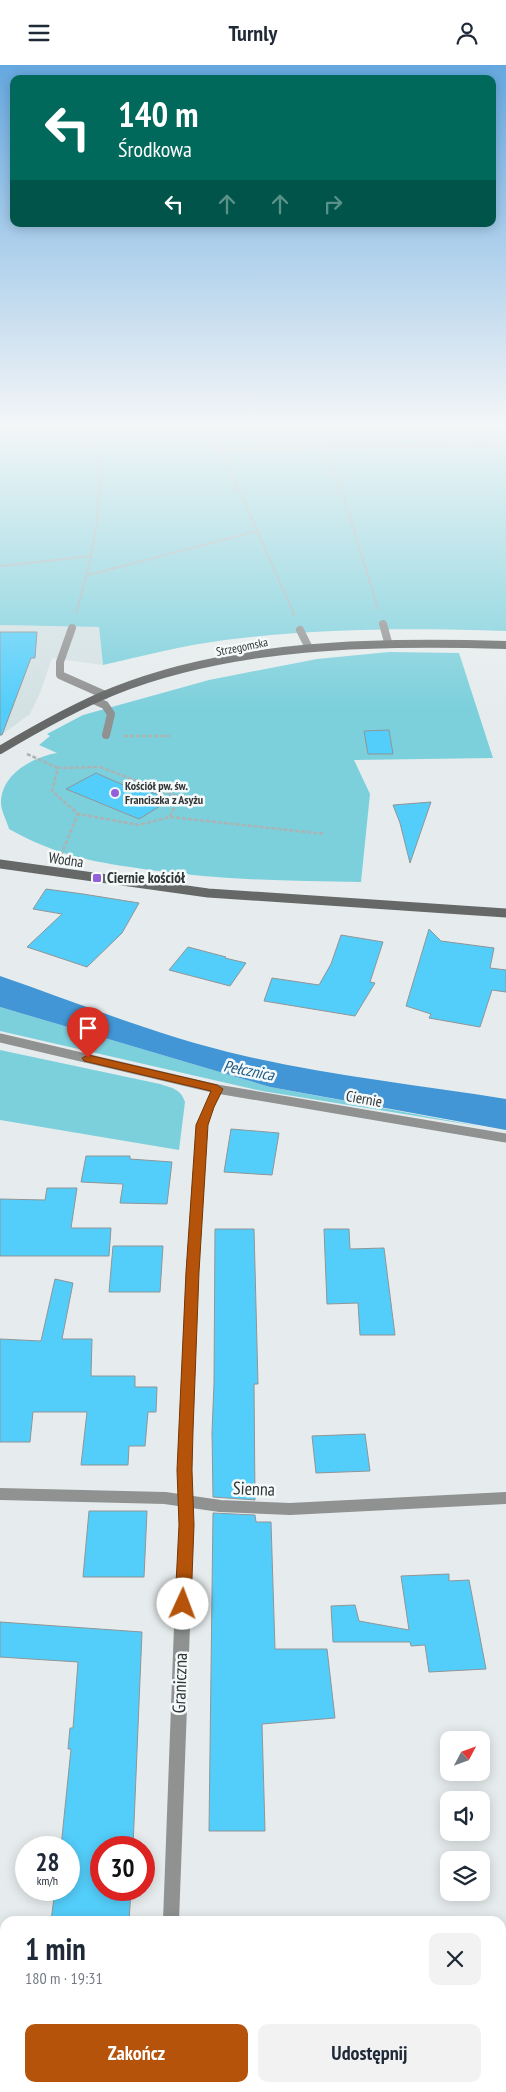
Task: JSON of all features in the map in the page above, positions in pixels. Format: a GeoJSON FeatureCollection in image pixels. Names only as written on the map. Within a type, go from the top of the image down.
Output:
{"type":"FeatureCollection","features":[{"type":"Feature","properties":{"kind":"main road","name":"Strzegomska"},"geometry":{"type":"LineString","coordinates":[[0,750],[49,721],[105,695],[201,666],[260,654],[388,642],[506,645]]}},
{"type":"Feature","properties":{"kind":"main road","name":"Wodna"},"geometry":{"type":"LineString","coordinates":[[0,864],[172,889],[246,896],[506,913]]}},
{"type":"Feature","properties":{"kind":"street"},"geometry":{"type":"LineString","coordinates":[[382,624],[388,642]]}},
{"type":"Feature","properties":{"kind":"street"},"geometry":{"type":"LineString","coordinates":[[72,628],[60,662],[60,675],[105,695]]}},
{"type":"Feature","properties":{"kind":"street"},"geometry":{"type":"LineString","coordinates":[[300,630],[309,648]]}},
{"type":"Feature","properties":{"kind":"street"},"geometry":{"type":"LineString","coordinates":[[94,700],[105,705],[111,714],[106,735]]}},
{"type":"Feature","properties":{"kind":"street","name":"Ciernie"},"geometry":{"type":"LineString","coordinates":[[0,1038],[217,1089],[506,1138]]}},
{"type":"Feature","properties":{"kind":"street","name":"Graniczna"},"geometry":{"type":"LineString","coordinates":[[170,1916],[186,1525],[184,1470],[192,1272],[202,1125],[217,1089]]}},
{"type":"Feature","properties":{"kind":"street","name":"Sienna"},"geometry":{"type":"LineString","coordinates":[[0,1494],[165,1498],[220,1506],[290,1509],[506,1498]]}},
{"type":"Feature","properties":{"kind":"path"},"geometry":{"type":"LineString","coordinates":[[72,628],[88,575],[98,519]]}},
{"type":"Feature","properties":{"kind":"path"},"geometry":{"type":"LineString","coordinates":[[252,519],[300,630]]}},
{"type":"Feature","properties":{"kind":"path"},"geometry":{"type":"LineString","coordinates":[[350,519],[382,624]]}},
{"type":"Feature","properties":{"kind":"path"},"geometry":{"type":"LineString","coordinates":[[88,575],[257,531]]}},
{"type":"Feature","properties":{"kind":"path"},"geometry":{"type":"LineString","coordinates":[[0,567],[92,556]]}},
{"type":"Feature","properties":{"kind":"path"},"geometry":{"type":"LineString","coordinates":[[106,735],[171,736]]}},
{"type":"Feature","properties":{"kind":"path"},"geometry":{"type":"LineString","coordinates":[[170,817],[179,797],[100,767],[58,768],[52,791],[78,814],[138,825],[170,817],[325,834]]}},
{"type":"Feature","properties":{"kind":"path"},"geometry":{"type":"LineString","coordinates":[[53,872],[78,814]]}},
{"type":"Feature","properties":{"kind":"shaded area"},"geometry":{"type":"Polygon","coordinates":[[[0,519],[506,519],[506,631],[436,629],[295,633],[194,645],[103,665],[99,627],[0,625],[0,519]]]}},
{"type":"Feature","properties":{"kind":"shaded area"},"geometry":{"type":"Polygon","coordinates":[[[0,625],[99,627],[103,665],[52,658],[40,693],[30,714],[0,736],[0,625]]]}},
{"type":"Feature","properties":{"kind":"shaded area"},"geometry":{"type":"Polygon","coordinates":[[[389,652],[459,653],[493,758],[354,760],[370,794],[361,882],[229,878],[130,867],[94,861],[61,852],[9,829],[1,803],[2,793],[6,784],[12,775],[29,763],[38,758],[57,753],[39,745],[50,736],[47,734],[83,715],[209,680],[317,659],[389,652]]]}},
{"type":"Feature","properties":{"kind":"shaded area"},"geometry":{"type":"Polygon","coordinates":[[[0,1007],[270,1087],[484,1127],[262,1091],[0,1031],[0,1007]]]}},
{"type":"Feature","properties":{"kind":"shaded area"},"geometry":{"type":"Polygon","coordinates":[[[0,1050],[160,1084],[176,1090],[181,1094],[185,1102],[179,1150],[0,1120],[0,1050]]]}},
{"type":"Feature","properties":{"kind":"water","name":"Pełcznica"},"geometry":{"type":"Polygon","coordinates":[[[0,976],[152,1030],[245,1056],[342,1075],[506,1099],[506,1130],[270,1087],[0,1007],[0,976]]]}},
{"type":"Feature","properties":{"kind":"building"},"geometry":{"type":"Polygon","coordinates":[[[0,632],[37,632],[35,658],[31,658],[2,735],[0,735],[0,632]]]}},
{"type":"Feature","properties":{"kind":"building"},"geometry":{"type":"Polygon","coordinates":[[[389,730],[393,754],[368,754],[364,731],[389,730]]]}},
{"type":"Feature","properties":{"kind":"building","name":"Kościół pw. św. Franciszka z Asyżu"},"geometry":{"type":"Polygon","coordinates":[[[96,773],[137,791],[142,788],[170,800],[139,819],[66,789],[96,773]]]}},
{"type":"Feature","properties":{"kind":"building"},"geometry":{"type":"Polygon","coordinates":[[[431,802],[410,863],[400,823],[393,805],[431,802]]]}},
{"type":"Feature","properties":{"kind":"building"},"geometry":{"type":"Polygon","coordinates":[[[46,889],[139,903],[122,933],[87,967],[27,947],[62,914],[33,909],[46,889]]]}},
{"type":"Feature","properties":{"kind":"building"},"geometry":{"type":"Polygon","coordinates":[[[429,929],[441,941],[494,948],[490,968],[506,970],[506,992],[492,990],[480,1027],[429,1018],[431,1014],[406,1006],[429,929]]]}},
{"type":"Feature","properties":{"kind":"building"},"geometry":{"type":"Polygon","coordinates":[[[341,935],[383,942],[370,982],[375,983],[355,1016],[264,1001],[272,978],[319,985],[331,964],[341,935]]]}},
{"type":"Feature","properties":{"kind":"building"},"geometry":{"type":"Polygon","coordinates":[[[188,947],[246,963],[230,986],[169,970],[188,947]]]}},
{"type":"Feature","properties":{"kind":"building"},"geometry":{"type":"Polygon","coordinates":[[[231,1129],[279,1133],[272,1175],[224,1172],[231,1129]]]}},
{"type":"Feature","properties":{"kind":"building"},"geometry":{"type":"Polygon","coordinates":[[[86,1156],[130,1156],[130,1159],[172,1162],[167,1204],[120,1203],[123,1184],[81,1182],[86,1156]]]}},
{"type":"Feature","properties":{"kind":"building"},"geometry":{"type":"Polygon","coordinates":[[[47,1188],[77,1188],[71,1228],[111,1228],[109,1256],[0,1256],[0,1199],[45,1200],[47,1188]]]}},
{"type":"Feature","properties":{"kind":"building"},"geometry":{"type":"Polygon","coordinates":[[[215,1229],[254,1229],[258,1384],[254,1384],[255,1500],[213,1497],[215,1229]]]}},
{"type":"Feature","properties":{"kind":"building"},"geometry":{"type":"Polygon","coordinates":[[[324,1229],[349,1229],[350,1249],[384,1248],[395,1335],[360,1335],[358,1303],[327,1304],[324,1229]]]}},
{"type":"Feature","properties":{"kind":"building"},"geometry":{"type":"Polygon","coordinates":[[[113,1246],[163,1246],[160,1292],[109,1292],[113,1246]]]}},
{"type":"Feature","properties":{"kind":"building"},"geometry":{"type":"Polygon","coordinates":[[[55,1279],[73,1283],[62,1339],[92,1339],[91,1376],[135,1376],[135,1387],[157,1387],[156,1412],[148,1412],[145,1446],[129,1446],[128,1465],[81,1465],[87,1412],[33,1412],[30,1442],[0,1442],[0,1339],[41,1341],[55,1279]]]}},
{"type":"Feature","properties":{"kind":"building"},"geometry":{"type":"Polygon","coordinates":[[[365,1434],[370,1471],[316,1473],[312,1436],[365,1434]]]}},
{"type":"Feature","properties":{"kind":"building"},"geometry":{"type":"Polygon","coordinates":[[[89,1511],[147,1511],[144,1577],[83,1577],[89,1511]]]}},
{"type":"Feature","properties":{"kind":"building"},"geometry":{"type":"Polygon","coordinates":[[[213,1513],[255,1515],[256,1522],[271,1522],[275,1649],[327,1649],[335,1718],[262,1724],[265,1831],[209,1831],[213,1513]]]}},
{"type":"Feature","properties":{"kind":"building"},"geometry":{"type":"Polygon","coordinates":[[[449,1574],[449,1581],[469,1580],[486,1669],[429,1672],[425,1645],[411,1646],[410,1642],[333,1642],[331,1606],[355,1605],[359,1621],[409,1630],[401,1576],[449,1574]]]}},
{"type":"Feature","properties":{"kind":"building"},"geometry":{"type":"Polygon","coordinates":[[[0,1622],[142,1632],[133,1836],[90,1836],[90,1901],[130,1901],[129,1916],[52,1916],[54,1901],[80,1901],[80,1836],[62,1836],[71,1749],[68,1749],[70,1728],[73,1728],[78,1662],[0,1657],[0,1622]]]}},
{"type":"Feature","properties":{"kind":"place","name":"Kościół pw. św. Franciszka z Asyżu"},"geometry":{"type":"Point","coordinates":[115,793]}},
{"type":"Feature","properties":{"kind":"place","name":"Ciernie kościół"},"geometry":{"type":"Point","coordinates":[97,878]}},
{"type":"Feature","properties":{"kind":"route"},"geometry":{"type":"LineString","coordinates":[[88,1058],[217,1089],[202,1125],[192,1272],[184,1470],[186,1525],[183,1604]]}}]}
